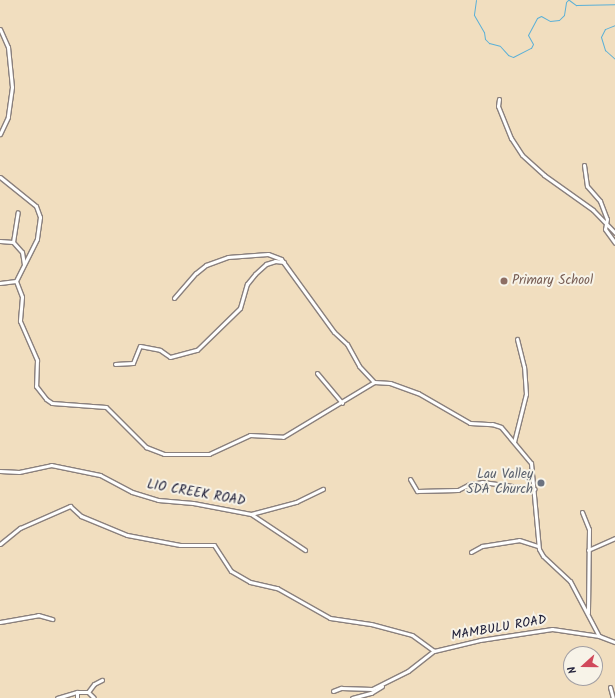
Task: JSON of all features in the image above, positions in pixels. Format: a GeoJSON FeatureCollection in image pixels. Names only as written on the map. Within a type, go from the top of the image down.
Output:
{"type":"FeatureCollection","features":[{"type":"Feature","properties":{"kind":"street"},"geometry":{"type":"LineString","coordinates":[[0,29],[8,47],[12,87],[8,117],[0,134]]}},
{"type":"Feature","properties":{"kind":"street"},"geometry":{"type":"LineString","coordinates":[[499,99],[500,112],[517,150],[536,168],[587,205],[606,222],[615,233]]}},
{"type":"Feature","properties":{"kind":"street"},"geometry":{"type":"LineString","coordinates":[[584,165],[587,186],[600,201],[607,218],[605,229],[615,243]]}},
{"type":"Feature","properties":{"kind":"street"},"geometry":{"type":"LineString","coordinates":[[0,176],[38,210],[40,224],[37,239],[16,281],[22,297],[20,321],[37,360],[36,386],[46,399],[52,402],[106,407],[146,447],[164,454],[209,454],[250,435],[283,437],[342,403],[366,385],[374,382],[390,383],[418,393],[470,423],[492,424],[501,427],[531,463],[535,489],[538,546],[543,556],[570,581],[599,636]]}},
{"type":"Feature","properties":{"kind":"street"},"geometry":{"type":"LineString","coordinates":[[13,242],[18,212]]}},
{"type":"Feature","properties":{"kind":"street"},"geometry":{"type":"LineString","coordinates":[[0,241],[13,242],[22,252],[24,264]]}},
{"type":"Feature","properties":{"kind":"street"},"geometry":{"type":"LineString","coordinates":[[174,298],[196,273],[206,265],[228,257],[268,254],[284,262],[334,332],[347,344],[359,366],[374,382]]}},
{"type":"Feature","properties":{"kind":"street"},"geometry":{"type":"LineString","coordinates":[[115,364],[133,363],[140,346],[160,350],[170,357],[197,350],[240,308],[247,284],[255,274],[266,264],[275,261],[284,262]]}},
{"type":"Feature","properties":{"kind":"street"},"geometry":{"type":"LineString","coordinates":[[0,283],[16,281]]}},
{"type":"Feature","properties":{"kind":"street"},"geometry":{"type":"LineString","coordinates":[[514,442],[526,394],[524,367],[517,339]]}},
{"type":"Feature","properties":{"kind":"street"},"geometry":{"type":"LineString","coordinates":[[317,373],[342,403]]}},
{"type":"Feature","properties":{"kind":"street","name":"LIO CREEK ROAD"},"geometry":{"type":"LineString","coordinates":[[0,471],[20,472],[51,465],[100,475],[132,492],[158,500],[193,502],[251,514]]}},
{"type":"Feature","properties":{"kind":"street"},"geometry":{"type":"LineString","coordinates":[[410,479],[416,491],[458,490],[470,484],[482,482],[535,489]]}},
{"type":"Feature","properties":{"kind":"street"},"geometry":{"type":"LineString","coordinates":[[251,514],[296,502],[323,489]]}},
{"type":"Feature","properties":{"kind":"street"},"geometry":{"type":"LineString","coordinates":[[0,544],[20,528],[70,506],[80,516],[127,535],[180,545],[214,545],[230,571],[250,582],[277,588],[330,618],[371,624],[412,635],[434,651],[408,671],[372,689],[341,688],[333,691]]}},
{"type":"Feature","properties":{"kind":"street"},"geometry":{"type":"LineString","coordinates":[[582,512],[589,529],[588,613]]}},
{"type":"Feature","properties":{"kind":"street"},"geometry":{"type":"LineString","coordinates":[[251,514],[305,550]]}},
{"type":"Feature","properties":{"kind":"street"},"geometry":{"type":"LineString","coordinates":[[588,550],[615,538]]}},
{"type":"Feature","properties":{"kind":"street"},"geometry":{"type":"LineString","coordinates":[[471,552],[482,546],[519,540],[538,546]]}},
{"type":"Feature","properties":{"kind":"street"},"geometry":{"type":"LineString","coordinates":[[0,622],[38,615],[52,619]]}},
{"type":"Feature","properties":{"kind":"street","name":"MAMBULU ROAD"},"geometry":{"type":"LineString","coordinates":[[434,651],[552,629],[599,636],[615,642]]}},
{"type":"Feature","properties":{"kind":"street"},"geometry":{"type":"LineString","coordinates":[[88,692],[94,684],[102,680]]}},
{"type":"Feature","properties":{"kind":"street"},"geometry":{"type":"LineString","coordinates":[[352,698],[371,693],[383,684]]}},
{"type":"Feature","properties":{"kind":"street"},"geometry":{"type":"LineString","coordinates":[[610,687],[613,698]]}},
{"type":"Feature","properties":{"kind":"street"},"geometry":{"type":"LineString","coordinates":[[77,692],[77,698]]}},
{"type":"Feature","properties":{"kind":"street"},"geometry":{"type":"LineString","coordinates":[[57,698],[77,692],[88,692],[94,698]]}},
{"type":"Feature","properties":{"kind":"waterway"},"geometry":{"type":"LineString","coordinates":[[476,0],[474,15],[484,32],[485,39],[489,43],[500,46],[508,55],[513,57],[531,48],[533,44],[528,35],[537,18],[541,16],[550,21],[559,20],[564,15],[566,2],[568,0]]}},
{"type":"Feature","properties":{"kind":"waterway"},"geometry":{"type":"LineString","coordinates":[[569,0],[576,5],[615,4]]}},
{"type":"Feature","properties":{"kind":"waterway"},"geometry":{"type":"LineString","coordinates":[[615,25],[605,29],[601,37],[605,50],[615,59]]}},
{"type":"Feature","properties":{"kind":"place","name":"Primary School"},"geometry":{"type":"Point","coordinates":[504,281]}},
{"type":"Feature","properties":{"kind":"place","name":"Lau Valley SDA Church"},"geometry":{"type":"Point","coordinates":[541,483]}}]}
